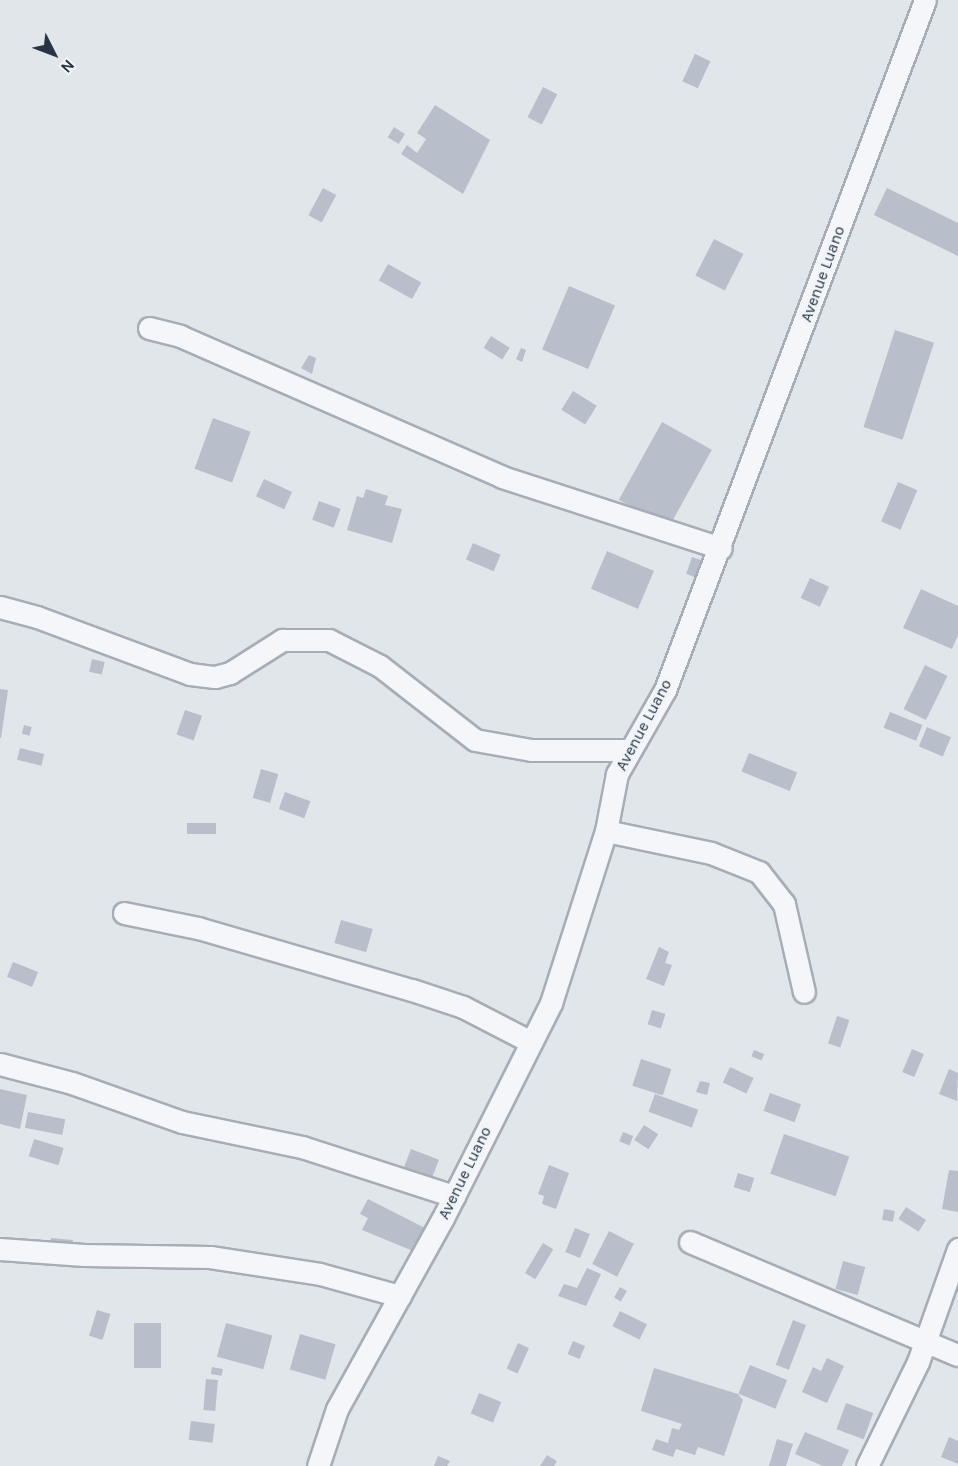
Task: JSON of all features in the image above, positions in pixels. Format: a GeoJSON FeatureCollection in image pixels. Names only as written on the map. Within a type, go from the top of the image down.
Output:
{"type":"FeatureCollection","features":[{"type":"Feature","properties":{"kind":"street","name":"Avenue Luano"},"geometry":{"type":"LineString","coordinates":[[318,1466],[337,1409],[454,1196],[551,1003],[606,831],[613,787],[629,750],[665,690],[721,548],[926,0]]}},
{"type":"Feature","properties":{"kind":"street"},"geometry":{"type":"LineString","coordinates":[[149,328],[180,336],[502,477],[721,548]]}},
{"type":"Feature","properties":{"kind":"street"},"geometry":{"type":"LineString","coordinates":[[0,607],[141,654],[190,674],[207,676],[230,673],[282,640],[329,640],[380,666],[475,740],[531,750],[629,750]]}},
{"type":"Feature","properties":{"kind":"street"},"geometry":{"type":"LineString","coordinates":[[606,831],[711,853],[759,872],[784,904],[804,992]]}},
{"type":"Feature","properties":{"kind":"street"},"geometry":{"type":"LineString","coordinates":[[124,913],[198,928],[412,990],[463,1007],[531,1042]]}},
{"type":"Feature","properties":{"kind":"street"},"geometry":{"type":"LineString","coordinates":[[0,1064],[72,1083],[182,1122],[302,1147],[454,1196]]}},
{"type":"Feature","properties":{"kind":"street"},"geometry":{"type":"LineString","coordinates":[[690,1242],[958,1355]]}},
{"type":"Feature","properties":{"kind":"street"},"geometry":{"type":"LineString","coordinates":[[0,1249],[84,1255],[210,1257],[320,1274],[400,1296]]}},
{"type":"Feature","properties":{"kind":"street"},"geometry":{"type":"LineString","coordinates":[[867,1466],[925,1341],[958,1249]]}},
{"type":"Feature","properties":{"kind":"building"},"geometry":{"type":"Polygon","coordinates":[[[695,54],[710,61],[698,88],[682,81],[695,54]]]}},
{"type":"Feature","properties":{"kind":"building"},"geometry":{"type":"Polygon","coordinates":[[[543,87],[557,94],[542,125],[528,117],[543,87]]]}},
{"type":"Feature","properties":{"kind":"building"},"geometry":{"type":"Polygon","coordinates":[[[435,105],[490,140],[463,194],[401,154],[407,145],[417,153],[426,139],[417,133],[435,105]]]}},
{"type":"Feature","properties":{"kind":"building"},"geometry":{"type":"Polygon","coordinates":[[[394,127],[405,134],[399,144],[388,137],[394,127]]]}},
{"type":"Feature","properties":{"kind":"building"},"geometry":{"type":"Polygon","coordinates":[[[323,188],[336,195],[322,222],[308,215],[323,188]]]}},
{"type":"Feature","properties":{"kind":"building"},"geometry":{"type":"Polygon","coordinates":[[[887,188],[958,223],[958,256],[874,215],[887,188]]]}},
{"type":"Feature","properties":{"kind":"building"},"geometry":{"type":"Polygon","coordinates":[[[714,239],[743,254],[725,291],[695,276],[714,239]]]}},
{"type":"Feature","properties":{"kind":"building"},"geometry":{"type":"Polygon","coordinates":[[[388,264],[421,282],[412,299],[379,281],[388,264]]]}},
{"type":"Feature","properties":{"kind":"building"},"geometry":{"type":"Polygon","coordinates":[[[569,286],[615,306],[588,369],[542,350],[569,286]]]}},
{"type":"Feature","properties":{"kind":"building"},"geometry":{"type":"Polygon","coordinates":[[[895,330],[934,343],[902,440],[863,427],[895,330]]]}},
{"type":"Feature","properties":{"kind":"building"},"geometry":{"type":"Polygon","coordinates":[[[491,336],[510,348],[502,360],[484,348],[491,336]]]}},
{"type":"Feature","properties":{"kind":"building"},"geometry":{"type":"Polygon","coordinates":[[[521,348],[526,350],[522,362],[516,359],[521,348]]]}},
{"type":"Feature","properties":{"kind":"building"},"geometry":{"type":"Polygon","coordinates":[[[309,355],[316,358],[312,374],[301,368],[309,355]]]}},
{"type":"Feature","properties":{"kind":"building"},"geometry":{"type":"Polygon","coordinates":[[[573,391],[597,406],[585,424],[561,410],[573,391]]]}},
{"type":"Feature","properties":{"kind":"building"},"geometry":{"type":"Polygon","coordinates":[[[213,418],[251,432],[232,482],[195,469],[213,418]]]}},
{"type":"Feature","properties":{"kind":"building"},"geometry":{"type":"Polygon","coordinates":[[[662,422],[712,450],[669,527],[619,500],[662,422]]]}},
{"type":"Feature","properties":{"kind":"building"},"geometry":{"type":"Polygon","coordinates":[[[264,479],[292,492],[284,509],[256,496],[264,479]]]}},
{"type":"Feature","properties":{"kind":"building"},"geometry":{"type":"Polygon","coordinates":[[[898,482],[917,490],[901,530],[881,522],[898,482]]]}},
{"type":"Feature","properties":{"kind":"building"},"geometry":{"type":"Polygon","coordinates":[[[366,489],[388,496],[385,505],[402,509],[392,543],[347,530],[357,496],[363,498],[366,489]]]}},
{"type":"Feature","properties":{"kind":"building"},"geometry":{"type":"Polygon","coordinates":[[[319,501],[341,509],[334,528],[312,520],[319,501]]]}},
{"type":"Feature","properties":{"kind":"building"},"geometry":{"type":"Polygon","coordinates":[[[473,543],[501,555],[494,571],[466,560],[473,543]]]}},
{"type":"Feature","properties":{"kind":"building"},"geometry":{"type":"Polygon","coordinates":[[[607,551],[654,571],[638,609],[591,589],[607,551]]]}},
{"type":"Feature","properties":{"kind":"building"},"geometry":{"type":"Polygon","coordinates":[[[692,557],[709,563],[703,580],[686,574],[692,557]]]}},
{"type":"Feature","properties":{"kind":"building"},"geometry":{"type":"Polygon","coordinates":[[[810,578],[829,587],[820,607],[801,598],[810,578]]]}},
{"type":"Feature","properties":{"kind":"building"},"geometry":{"type":"Polygon","coordinates":[[[921,589],[958,606],[958,635],[952,649],[903,628],[921,589]]]}},
{"type":"Feature","properties":{"kind":"building"},"geometry":{"type":"Polygon","coordinates":[[[92,659],[105,662],[102,675],[89,672],[92,659]]]}},
{"type":"Feature","properties":{"kind":"building"},"geometry":{"type":"Polygon","coordinates":[[[925,665],[947,676],[926,720],[904,709],[925,665]]]}},
{"type":"Feature","properties":{"kind":"building"},"geometry":{"type":"Polygon","coordinates":[[[0,689],[8,690],[1,738],[0,738],[0,689]]]}},
{"type":"Feature","properties":{"kind":"building"},"geometry":{"type":"Polygon","coordinates":[[[185,710],[202,716],[194,740],[177,735],[185,710]]]}},
{"type":"Feature","properties":{"kind":"building"},"geometry":{"type":"Polygon","coordinates":[[[890,712],[922,725],[916,741],[884,728],[890,712]]]}},
{"type":"Feature","properties":{"kind":"building"},"geometry":{"type":"Polygon","coordinates":[[[24,725],[32,727],[30,736],[22,734],[24,725]]]}},
{"type":"Feature","properties":{"kind":"building"},"geometry":{"type":"Polygon","coordinates":[[[927,727],[951,737],[943,756],[919,746],[927,727]]]}},
{"type":"Feature","properties":{"kind":"building"},"geometry":{"type":"Polygon","coordinates":[[[20,748],[44,754],[41,766],[17,760],[20,748]]]}},
{"type":"Feature","properties":{"kind":"building"},"geometry":{"type":"Polygon","coordinates":[[[749,753],[797,772],[790,791],[742,772],[749,753]]]}},
{"type":"Feature","properties":{"kind":"building"},"geometry":{"type":"Polygon","coordinates":[[[261,769],[278,774],[270,803],[253,798],[261,769]]]}},
{"type":"Feature","properties":{"kind":"building"},"geometry":{"type":"Polygon","coordinates":[[[285,792],[310,801],[304,818],[279,809],[285,792]]]}},
{"type":"Feature","properties":{"kind":"building"},"geometry":{"type":"Polygon","coordinates":[[[187,823],[216,823],[216,834],[187,834],[187,823]]]}},
{"type":"Feature","properties":{"kind":"building"},"geometry":{"type":"Polygon","coordinates":[[[341,920],[373,929],[366,952],[334,943],[341,920]]]}},
{"type":"Feature","properties":{"kind":"building"},"geometry":{"type":"Polygon","coordinates":[[[659,947],[669,952],[665,963],[672,965],[664,986],[646,979],[659,947]]]}},
{"type":"Feature","properties":{"kind":"building"},"geometry":{"type":"Polygon","coordinates":[[[13,962],[38,972],[32,987],[7,977],[13,962]]]}},
{"type":"Feature","properties":{"kind":"building"},"geometry":{"type":"Polygon","coordinates":[[[652,1010],[665,1014],[661,1028],[648,1024],[652,1010]]]}},
{"type":"Feature","properties":{"kind":"building"},"geometry":{"type":"Polygon","coordinates":[[[837,1016],[849,1020],[840,1048],[828,1044],[837,1016]]]}},
{"type":"Feature","properties":{"kind":"building"},"geometry":{"type":"Polygon","coordinates":[[[912,1049],[924,1054],[914,1077],[902,1072],[912,1049]]]}},
{"type":"Feature","properties":{"kind":"building"},"geometry":{"type":"Polygon","coordinates":[[[754,1050],[764,1054],[762,1061],[751,1056],[754,1050]]]}},
{"type":"Feature","properties":{"kind":"building"},"geometry":{"type":"Polygon","coordinates":[[[641,1059],[671,1069],[663,1096],[632,1086],[641,1059]]]}},
{"type":"Feature","properties":{"kind":"building"},"geometry":{"type":"Polygon","coordinates":[[[730,1067],[754,1078],[746,1093],[723,1082],[730,1067]]]}},
{"type":"Feature","properties":{"kind":"building"},"geometry":{"type":"Polygon","coordinates":[[[949,1069],[958,1073],[957,1101],[939,1094],[949,1069]]]}},
{"type":"Feature","properties":{"kind":"building"},"geometry":{"type":"Polygon","coordinates":[[[700,1081],[710,1083],[707,1095],[696,1092],[700,1081]]]}},
{"type":"Feature","properties":{"kind":"building"},"geometry":{"type":"Polygon","coordinates":[[[0,1089],[27,1095],[20,1129],[0,1124],[0,1089]]]}},
{"type":"Feature","properties":{"kind":"building"},"geometry":{"type":"Polygon","coordinates":[[[770,1093],[801,1104],[795,1122],[764,1111],[770,1093]]]}},
{"type":"Feature","properties":{"kind":"building"},"geometry":{"type":"Polygon","coordinates":[[[655,1094],[698,1110],[692,1128],[649,1112],[655,1094]]]}},
{"type":"Feature","properties":{"kind":"building"},"geometry":{"type":"Polygon","coordinates":[[[28,1112],[65,1119],[62,1135],[25,1128],[28,1112]]]}},
{"type":"Feature","properties":{"kind":"building"},"geometry":{"type":"Polygon","coordinates":[[[644,1125],[658,1134],[648,1149],[634,1140],[644,1125]]]}},
{"type":"Feature","properties":{"kind":"building"},"geometry":{"type":"Polygon","coordinates":[[[623,1132],[633,1136],[629,1145],[619,1141],[623,1132]]]}},
{"type":"Feature","properties":{"kind":"building"},"geometry":{"type":"Polygon","coordinates":[[[784,1134],[849,1156],[836,1196],[770,1174],[784,1134]]]}},
{"type":"Feature","properties":{"kind":"building"},"geometry":{"type":"Polygon","coordinates":[[[34,1139],[64,1148],[58,1165],[29,1156],[34,1139]]]}},
{"type":"Feature","properties":{"kind":"building"},"geometry":{"type":"Polygon","coordinates":[[[411,1149],[439,1160],[430,1183],[402,1172],[411,1149]]]}},
{"type":"Feature","properties":{"kind":"building"},"geometry":{"type":"Polygon","coordinates":[[[549,1165],[569,1173],[556,1209],[542,1204],[544,1196],[538,1194],[549,1165]]]}},
{"type":"Feature","properties":{"kind":"building"},"geometry":{"type":"Polygon","coordinates":[[[949,1170],[958,1171],[958,1212],[942,1209],[949,1170]]]}},
{"type":"Feature","properties":{"kind":"building"},"geometry":{"type":"Polygon","coordinates":[[[738,1173],[754,1178],[750,1192],[734,1187],[738,1173]]]}},
{"type":"Feature","properties":{"kind":"building"},"geometry":{"type":"Polygon","coordinates":[[[368,1199],[425,1228],[413,1251],[362,1230],[368,1218],[360,1214],[368,1199]]]}},
{"type":"Feature","properties":{"kind":"building"},"geometry":{"type":"Polygon","coordinates":[[[906,1207],[926,1220],[919,1232],[898,1219],[906,1207]]]}},
{"type":"Feature","properties":{"kind":"building"},"geometry":{"type":"Polygon","coordinates":[[[884,1209],[895,1211],[893,1222],[882,1220],[884,1209]]]}},
{"type":"Feature","properties":{"kind":"building"},"geometry":{"type":"Polygon","coordinates":[[[575,1228],[590,1234],[580,1258],[565,1252],[575,1228]]]}},
{"type":"Feature","properties":{"kind":"building"},"geometry":{"type":"Polygon","coordinates":[[[609,1231],[634,1244],[617,1277],[592,1264],[609,1231]]]}},
{"type":"Feature","properties":{"kind":"building"},"geometry":{"type":"Polygon","coordinates":[[[51,1238],[73,1240],[72,1254],[50,1252],[51,1238]]]}},
{"type":"Feature","properties":{"kind":"building"},"geometry":{"type":"Polygon","coordinates":[[[543,1243],[553,1249],[535,1279],[525,1273],[543,1243]]]}},
{"type":"Feature","properties":{"kind":"building"},"geometry":{"type":"Polygon","coordinates":[[[843,1261],[865,1267],[858,1295],[835,1289],[843,1261]]]}},
{"type":"Feature","properties":{"kind":"building"},"geometry":{"type":"Polygon","coordinates":[[[587,1268],[601,1274],[586,1306],[558,1296],[564,1284],[577,1288],[587,1268]]]}},
{"type":"Feature","properties":{"kind":"building"},"geometry":{"type":"Polygon","coordinates":[[[620,1287],[627,1291],[621,1301],[614,1297],[620,1287]]]}},
{"type":"Feature","properties":{"kind":"building"},"geometry":{"type":"Polygon","coordinates":[[[97,1310],[110,1314],[102,1340],[89,1336],[97,1310]]]}},
{"type":"Feature","properties":{"kind":"building"},"geometry":{"type":"Polygon","coordinates":[[[620,1311],[647,1324],[640,1339],[613,1326],[620,1311]]]}},
{"type":"Feature","properties":{"kind":"building"},"geometry":{"type":"Polygon","coordinates":[[[793,1320],[806,1325],[789,1370],[776,1365],[793,1320]]]}},
{"type":"Feature","properties":{"kind":"building"},"geometry":{"type":"Polygon","coordinates":[[[134,1323],[161,1323],[161,1368],[134,1368],[134,1323]]]}},
{"type":"Feature","properties":{"kind":"building"},"geometry":{"type":"Polygon","coordinates":[[[226,1323],[272,1335],[263,1369],[217,1357],[226,1323]]]}},
{"type":"Feature","properties":{"kind":"building"},"geometry":{"type":"Polygon","coordinates":[[[300,1334],[336,1344],[325,1380],[290,1370],[300,1334]]]}},
{"type":"Feature","properties":{"kind":"building"},"geometry":{"type":"Polygon","coordinates":[[[573,1341],[585,1346],[579,1359],[568,1354],[573,1341]]]}},
{"type":"Feature","properties":{"kind":"building"},"geometry":{"type":"Polygon","coordinates":[[[518,1343],[529,1348],[518,1373],[507,1369],[518,1343]]]}},
{"type":"Feature","properties":{"kind":"building"},"geometry":{"type":"Polygon","coordinates":[[[827,1358],[844,1366],[827,1403],[802,1392],[813,1367],[821,1371],[827,1358]]]}},
{"type":"Feature","properties":{"kind":"building"},"geometry":{"type":"Polygon","coordinates":[[[750,1365],[787,1380],[775,1409],[738,1394],[750,1365]]]}},
{"type":"Feature","properties":{"kind":"building"},"geometry":{"type":"Polygon","coordinates":[[[212,1367],[223,1369],[222,1376],[211,1374],[212,1367]]]}},
{"type":"Feature","properties":{"kind":"building"},"geometry":{"type":"Polygon","coordinates":[[[654,1368],[738,1394],[743,1400],[724,1456],[698,1447],[695,1455],[676,1449],[673,1457],[652,1450],[656,1439],[668,1443],[672,1428],[679,1430],[682,1424],[641,1411],[654,1368]]]}},
{"type":"Feature","properties":{"kind":"building"},"geometry":{"type":"Polygon","coordinates":[[[206,1379],[218,1380],[215,1411],[203,1410],[206,1379]]]}},
{"type":"Feature","properties":{"kind":"building"},"geometry":{"type":"Polygon","coordinates":[[[479,1393],[501,1402],[493,1422],[471,1413],[479,1393]]]}},
{"type":"Feature","properties":{"kind":"building"},"geometry":{"type":"Polygon","coordinates":[[[846,1403],[873,1413],[864,1439],[836,1429],[846,1403]]]}},
{"type":"Feature","properties":{"kind":"building"},"geometry":{"type":"Polygon","coordinates":[[[191,1421],[215,1424],[213,1443],[189,1440],[191,1421]]]}},
{"type":"Feature","properties":{"kind":"building"},"geometry":{"type":"Polygon","coordinates":[[[805,1432],[849,1450],[842,1466],[823,1466],[795,1454],[805,1432]]]}},
{"type":"Feature","properties":{"kind":"building"},"geometry":{"type":"Polygon","coordinates":[[[949,1437],[958,1441],[958,1464],[941,1457],[949,1437]]]}},
{"type":"Feature","properties":{"kind":"building"},"geometry":{"type":"Polygon","coordinates":[[[777,1439],[793,1444],[786,1466],[769,1466],[777,1439]]]}},
{"type":"Feature","properties":{"kind":"building"},"geometry":{"type":"Polygon","coordinates":[[[547,1455],[557,1461],[554,1466],[540,1466],[547,1455]]]}},
{"type":"Feature","properties":{"kind":"building"},"geometry":{"type":"Polygon","coordinates":[[[438,1456],[450,1461],[447,1466],[434,1466],[438,1456]]]}}]}
